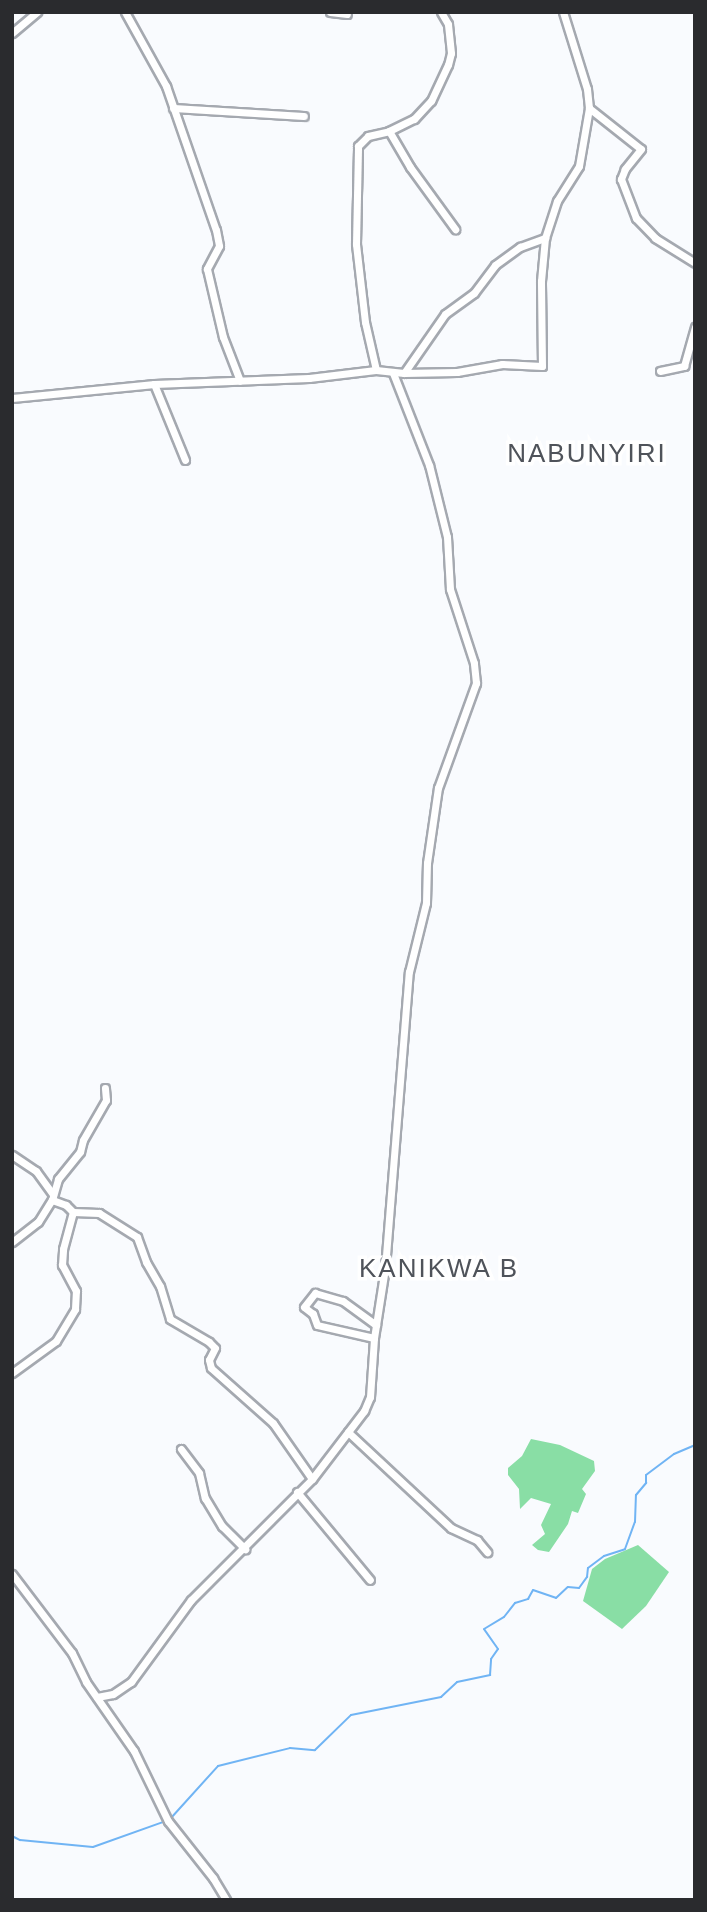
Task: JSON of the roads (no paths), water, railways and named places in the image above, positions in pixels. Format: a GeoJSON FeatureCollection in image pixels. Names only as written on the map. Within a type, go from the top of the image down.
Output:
{"type":"FeatureCollection","features":[{"type":"Feature","properties":{"kind":"street"},"geometry":{"type":"LineString","coordinates":[[12,33],[37,12]]}},
{"type":"Feature","properties":{"kind":"street"},"geometry":{"type":"LineString","coordinates":[[125,12],[166,86],[219,242],[207,269],[223,337],[240,381]]}},
{"type":"Feature","properties":{"kind":"street"},"geometry":{"type":"LineString","coordinates":[[330,12],[347,14]]}},
{"type":"Feature","properties":{"kind":"street"},"geometry":{"type":"LineString","coordinates":[[376,370],[358,272],[357,153],[364,138],[389,131],[422,113],[448,65],[449,32],[441,12]]}},
{"type":"Feature","properties":{"kind":"street"},"geometry":{"type":"LineString","coordinates":[[12,398],[154,384],[309,378],[376,370],[393,373],[457,372],[502,364],[542,366],[541,281],[545,238],[557,201],[579,166],[589,107],[587,89],[563,12]]}},
{"type":"Feature","properties":{"kind":"street"},"geometry":{"type":"LineString","coordinates":[[589,107],[641,149],[625,169],[621,179],[636,218],[655,238],[695,263]]}},
{"type":"Feature","properties":{"kind":"street"},"geometry":{"type":"LineString","coordinates":[[173,108],[304,116]]}},
{"type":"Feature","properties":{"kind":"street"},"geometry":{"type":"LineString","coordinates":[[389,131],[410,167],[455,229]]}},
{"type":"Feature","properties":{"kind":"street"},"geometry":{"type":"LineString","coordinates":[[404,373],[444,314],[474,293],[495,265],[520,247],[545,238]]}},
{"type":"Feature","properties":{"kind":"street"},"geometry":{"type":"LineString","coordinates":[[660,371],[684,366],[695,327]]}},
{"type":"Feature","properties":{"kind":"street"},"geometry":{"type":"LineString","coordinates":[[97,1697],[113,1693],[131,1682],[191,1600],[246,1549],[297,1492],[313,1479],[364,1411],[370,1397],[374,1338],[385,1268],[393,1143],[409,972],[426,903],[426,863],[438,788],[476,683],[474,663],[450,589],[447,537],[432,476],[393,373]]}},
{"type":"Feature","properties":{"kind":"street"},"geometry":{"type":"LineString","coordinates":[[154,384],[185,460]]}},
{"type":"Feature","properties":{"kind":"street"},"geometry":{"type":"LineString","coordinates":[[12,1242],[38,1222],[52,1197],[58,1179],[80,1152],[83,1140],[106,1100],[105,1088]]}},
{"type":"Feature","properties":{"kind":"street"},"geometry":{"type":"LineString","coordinates":[[12,1155],[36,1171],[52,1197],[73,1212],[99,1213],[137,1237],[146,1262],[160,1286],[170,1319],[215,1348],[209,1360],[211,1368],[273,1423],[313,1479]]}},
{"type":"Feature","properties":{"kind":"street"},"geometry":{"type":"LineString","coordinates":[[12,1373],[55,1341],[75,1309],[76,1291],[62,1265],[62,1249],[73,1212]]}},
{"type":"Feature","properties":{"kind":"street"},"geometry":{"type":"LineString","coordinates":[[374,1338],[317,1325],[313,1314],[304,1307],[315,1293],[343,1301],[376,1325]]}},
{"type":"Feature","properties":{"kind":"street"},"geometry":{"type":"LineString","coordinates":[[348,1432],[451,1528],[477,1540],[487,1552]]}},
{"type":"Feature","properties":{"kind":"street"},"geometry":{"type":"LineString","coordinates":[[181,1449],[199,1473],[205,1497],[222,1526],[246,1549]]}},
{"type":"Feature","properties":{"kind":"street"},"geometry":{"type":"LineString","coordinates":[[297,1492],[370,1580]]}},
{"type":"Feature","properties":{"kind":"street"},"geometry":{"type":"LineString","coordinates":[[12,1574],[72,1653],[97,1697],[134,1751],[168,1821],[218,1885],[226,1900]]}},
{"type":"Feature","properties":{"kind":"waterway"},"geometry":{"type":"LineString","coordinates":[[171,1818],[218,1766],[290,1748],[315,1750],[351,1715],[441,1697],[457,1682],[490,1675],[491,1659],[498,1649],[484,1629],[504,1617],[515,1603],[528,1599],[533,1590],[556,1598],[568,1587],[579,1588],[587,1577],[588,1568],[604,1556],[625,1549],[635,1522],[636,1495],[646,1483],[646,1475],[674,1454],[695,1445]]}},
{"type":"Feature","properties":{"kind":"waterway"},"geometry":{"type":"LineString","coordinates":[[12,1836],[20,1840],[93,1847],[166,1821]]}},
{"type":"Feature","properties":{"kind":"district","name":"NABUNYIRI"},"geometry":{"type":"Point","coordinates":[587,454]}},
{"type":"Feature","properties":{"kind":"district","name":"KANIKWA B"},"geometry":{"type":"Point","coordinates":[439,1269]}}]}
